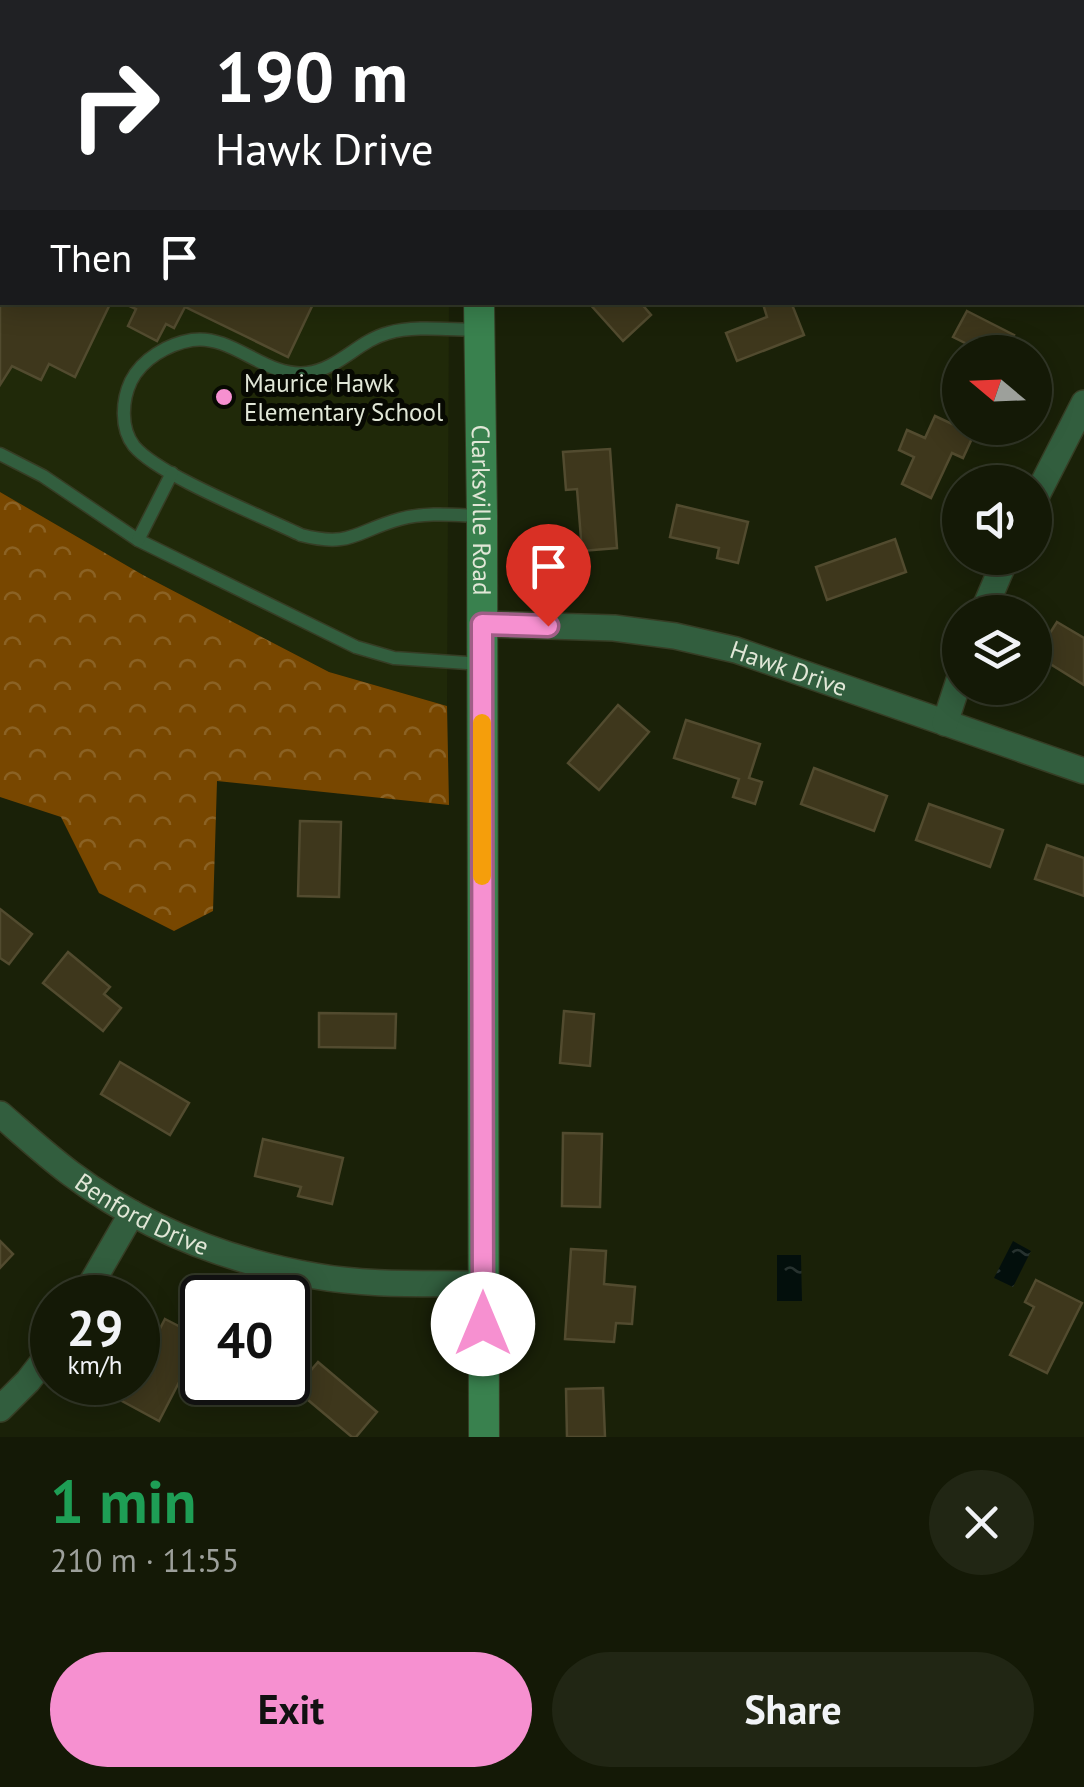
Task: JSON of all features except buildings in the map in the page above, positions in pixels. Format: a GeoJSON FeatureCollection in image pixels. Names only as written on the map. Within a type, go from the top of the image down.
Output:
{"type":"FeatureCollection","features":[{"type":"Feature","properties":{"kind":"street","name":"Clarksville Road"},"geometry":{"type":"LineString","coordinates":[[479,316],[484,1437]]}},
{"type":"Feature","properties":{"kind":"street"},"geometry":{"type":"LineString","coordinates":[[1052,466],[1084,403]]}},
{"type":"Feature","properties":{"kind":"street","name":"Hawk Drive"},"geometry":{"type":"LineString","coordinates":[[482,624],[614,628],[676,636],[767,660],[1084,772]]}},
{"type":"Feature","properties":{"kind":"street"},"geometry":{"type":"LineString","coordinates":[[944,723],[950,705]]}},
{"type":"Feature","properties":{"kind":"street","name":"Benford Drive"},"geometry":{"type":"LineString","coordinates":[[0,1114],[72,1174],[132,1214],[188,1240],[251,1262],[317,1277],[483,1284]]}},
{"type":"Feature","properties":{"kind":"street"},"geometry":{"type":"LineString","coordinates":[[97,1275],[132,1214]]}},
{"type":"Feature","properties":{"kind":"street"},"geometry":{"type":"LineString","coordinates":[[0,1409],[30,1378]]}},
{"type":"Feature","properties":{"kind":"lane"},"geometry":{"type":"LineString","coordinates":[[479,316],[390,332],[329,367],[305,374],[282,371],[221,343],[196,339],[170,345],[137,369],[124,395],[124,415],[127,436],[136,448],[172,473],[301,535],[322,541],[344,541],[402,519],[482,516]]}},
{"type":"Feature","properties":{"kind":"lane"},"geometry":{"type":"LineString","coordinates":[[0,454],[43,476],[138,540],[356,646],[394,658],[482,664]]}},
{"type":"Feature","properties":{"kind":"lane"},"geometry":{"type":"LineString","coordinates":[[138,540],[172,473]]}},
{"type":"Feature","properties":{"kind":"shaded area","name":"Maurice Hawk Elementary School"},"geometry":{"type":"Polygon","coordinates":[[[0,305],[449,305],[447,706],[329,672],[143,575],[0,492],[0,305]]]}},
{"type":"Feature","properties":{"kind":"green space"},"geometry":{"type":"Polygon","coordinates":[[[0,492],[143,575],[329,672],[447,706],[449,805],[217,781],[213,911],[174,931],[99,893],[61,817],[0,797],[0,492]]]}},
{"type":"Feature","properties":{"kind":"water"},"geometry":{"type":"Polygon","coordinates":[[[1013,1241],[1031,1251],[1013,1287],[994,1278],[1013,1241]]]}},
{"type":"Feature","properties":{"kind":"water"},"geometry":{"type":"Polygon","coordinates":[[[777,1255],[801,1255],[802,1301],[777,1301],[777,1255]]]}},
{"type":"Feature","properties":{"kind":"slow traffic"},"geometry":{"type":"LineString","coordinates":[[482,723],[482,876]]}},
{"type":"Feature","properties":{"kind":"place","name":"Maurice Hawk Elementary School"},"geometry":{"type":"Point","coordinates":[224,397]}},
{"type":"Feature","properties":{"kind":"route"},"geometry":{"type":"LineString","coordinates":[[483,1324],[482,624],[548,626]]}}]}
